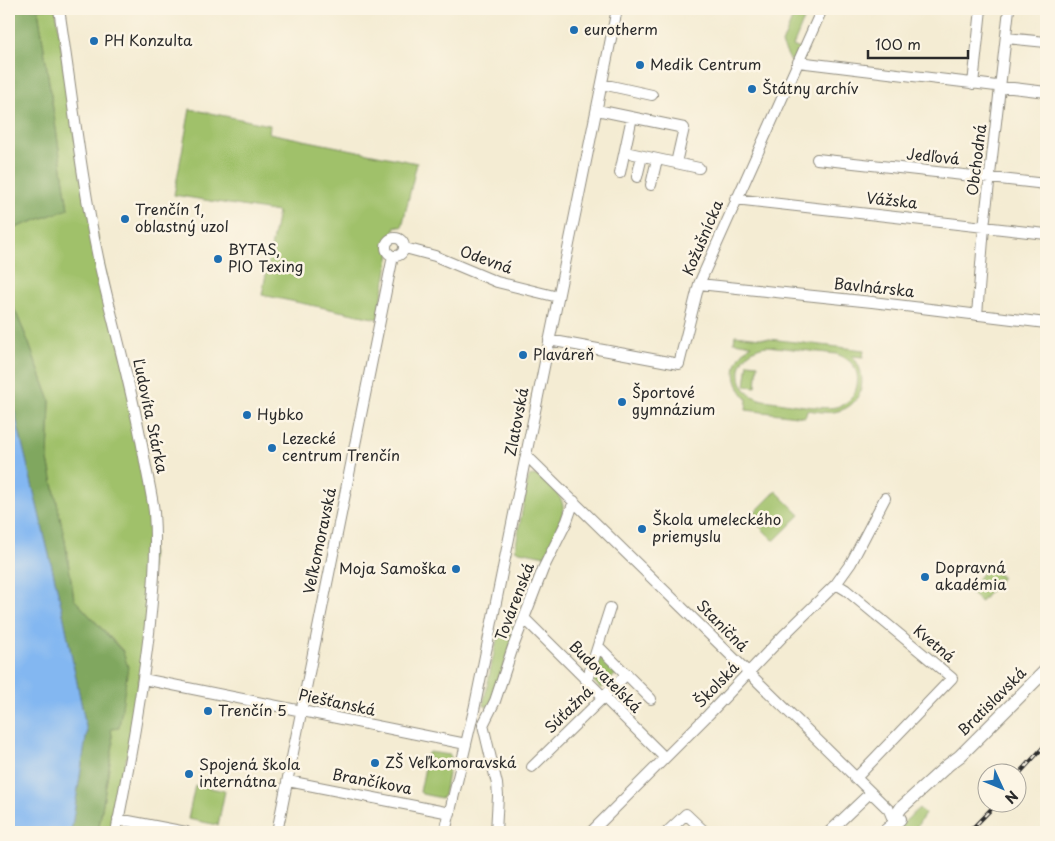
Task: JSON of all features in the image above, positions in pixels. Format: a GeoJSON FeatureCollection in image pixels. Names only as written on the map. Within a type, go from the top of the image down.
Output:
{"type":"FeatureCollection","features":[{"type":"Feature","properties":{"kind":"main road","name":"Bratislavská"},"geometry":{"type":"LineString","coordinates":[[884,832],[894,822],[904,817],[930,791],[950,770],[960,756],[1046,670]]}},
{"type":"Feature","properties":{"kind":"street","name":"Ľudovíta Stárka"},"geometry":{"type":"LineString","coordinates":[[59,9],[97,251],[112,319],[138,419],[154,510],[155,561],[143,679],[133,745],[116,832]]}},
{"type":"Feature","properties":{"kind":"street","name":"Zlatovská"},"geometry":{"type":"LineString","coordinates":[[466,744],[465,748],[617,9]]}},
{"type":"Feature","properties":{"kind":"street","name":"Kožušnícka"},"geometry":{"type":"LineString","coordinates":[[549,340],[679,364],[699,284],[735,199],[822,9]]}},
{"type":"Feature","properties":{"kind":"street"},"geometry":{"type":"LineString","coordinates":[[973,84],[981,9]]}},
{"type":"Feature","properties":{"kind":"street","name":"Obchodná"},"geometry":{"type":"LineString","coordinates":[[977,315],[984,227],[1009,9]]}},
{"type":"Feature","properties":{"kind":"street"},"geometry":{"type":"LineString","coordinates":[[1006,38],[1046,42]]}},
{"type":"Feature","properties":{"kind":"street"},"geometry":{"type":"LineString","coordinates":[[798,62],[1046,92]]}},
{"type":"Feature","properties":{"kind":"street"},"geometry":{"type":"LineString","coordinates":[[602,84],[652,95]]}},
{"type":"Feature","properties":{"kind":"street"},"geometry":{"type":"LineString","coordinates":[[596,110],[684,128],[676,163]]}},
{"type":"Feature","properties":{"kind":"street"},"geometry":{"type":"LineString","coordinates":[[620,173],[632,117]]}},
{"type":"Feature","properties":{"kind":"street"},"geometry":{"type":"LineString","coordinates":[[625,152],[699,168]]}},
{"type":"Feature","properties":{"kind":"street"},"geometry":{"type":"LineString","coordinates":[[637,177],[642,156]]}},
{"type":"Feature","properties":{"kind":"street"},"geometry":{"type":"LineString","coordinates":[[651,185],[657,159]]}},
{"type":"Feature","properties":{"kind":"street","name":"Jedľová"},"geometry":{"type":"LineString","coordinates":[[817,159],[1046,184]]}},
{"type":"Feature","properties":{"kind":"street","name":"Vážska"},"geometry":{"type":"LineString","coordinates":[[735,199],[1046,234]]}},
{"type":"Feature","properties":{"kind":"street"},"geometry":{"type":"LineString","coordinates":[[391,238],[400,238],[404,242],[405,248],[402,254],[394,256],[388,253],[386,248],[387,242],[391,238]]}},
{"type":"Feature","properties":{"kind":"street","name":"Odevná"},"geometry":{"type":"LineString","coordinates":[[405,248],[435,256],[496,282],[558,297]]}},
{"type":"Feature","properties":{"kind":"street","name":"Veľkomoravská"},"geometry":{"type":"LineString","coordinates":[[277,832],[394,256]]}},
{"type":"Feature","properties":{"kind":"street","name":"Bavlnárska"},"geometry":{"type":"LineString","coordinates":[[699,284],[1046,323]]}},
{"type":"Feature","properties":{"kind":"street","name":"Staničná"},"geometry":{"type":"LineString","coordinates":[[526,454],[888,810],[894,822]]}},
{"type":"Feature","properties":{"kind":"street","name":"Školská"},"geometry":{"type":"LineString","coordinates":[[591,832],[836,584],[851,563],[885,498]]}},
{"type":"Feature","properties":{"kind":"street","name":"Továrenská"},"geometry":{"type":"LineString","coordinates":[[496,832],[497,784],[483,725],[495,701],[543,569],[574,501]]}},
{"type":"Feature","properties":{"kind":"street","name":"Kvetná"},"geometry":{"type":"LineString","coordinates":[[836,584],[846,590],[952,678],[855,778]]}},
{"type":"Feature","properties":{"kind":"street","name":"Súťažná"},"geometry":{"type":"LineString","coordinates":[[587,680],[610,608]]}},
{"type":"Feature","properties":{"kind":"street","name":"Budovateľská"},"geometry":{"type":"LineString","coordinates":[[524,618],[665,758]]}},
{"type":"Feature","properties":{"kind":"street"},"geometry":{"type":"LineString","coordinates":[[599,647],[652,699]]}},
{"type":"Feature","properties":{"kind":"street","name":"Súťažná"},"geometry":{"type":"LineString","coordinates":[[532,767],[627,674]]}},
{"type":"Feature","properties":{"kind":"street","name":"Piešťanská"},"geometry":{"type":"LineString","coordinates":[[143,679],[466,744]]}},
{"type":"Feature","properties":{"kind":"street"},"geometry":{"type":"LineString","coordinates":[[474,710],[488,714]]}},
{"type":"Feature","properties":{"kind":"street","name":"Zlatovská"},"geometry":{"type":"LineString","coordinates":[[445,832],[466,744]]}},
{"type":"Feature","properties":{"kind":"street","name":"Brančíkova"},"geometry":{"type":"LineString","coordinates":[[288,780],[450,813]]}},
{"type":"Feature","properties":{"kind":"street"},"geometry":{"type":"LineString","coordinates":[[829,832],[870,793]]}},
{"type":"Feature","properties":{"kind":"street"},"geometry":{"type":"LineString","coordinates":[[667,832],[686,814],[705,832]]}},
{"type":"Feature","properties":{"kind":"street"},"geometry":{"type":"LineString","coordinates":[[118,819],[186,832]]}},
{"type":"Feature","properties":{"kind":"green space"},"geometry":{"type":"Polygon","coordinates":[[[9,9],[38,9],[68,209],[9,230],[9,9]]]}},
{"type":"Feature","properties":{"kind":"green space"},"geometry":{"type":"Polygon","coordinates":[[[38,9],[56,9],[65,76],[137,431],[150,517],[152,549],[149,603],[134,718],[112,832],[98,832],[113,745],[111,728],[123,651],[74,599],[65,541],[48,460],[50,401],[9,296],[9,230],[68,209],[38,9]]]}},
{"type":"Feature","properties":{"kind":"green space"},"geometry":{"type":"Polygon","coordinates":[[[796,9],[807,12],[793,46],[802,50],[797,61],[790,60],[782,44],[796,9]]]}},
{"type":"Feature","properties":{"kind":"green space"},"geometry":{"type":"Polygon","coordinates":[[[190,109],[270,125],[269,133],[417,163],[402,227],[395,226],[378,319],[262,295],[278,212],[174,195],[190,109]]]}},
{"type":"Feature","properties":{"kind":"green space"},"geometry":{"type":"Polygon","coordinates":[[[9,296],[50,401],[48,460],[65,541],[74,599],[123,652],[128,667],[119,728],[111,729],[113,745],[98,832],[71,832],[87,732],[62,609],[9,389],[9,296]]]}},
{"type":"Feature","properties":{"kind":"green space"},"geometry":{"type":"Polygon","coordinates":[[[735,335],[864,350],[863,357],[852,356],[861,371],[862,380],[858,396],[847,408],[830,412],[807,410],[805,417],[746,410],[747,399],[738,385],[735,370],[740,357],[752,345],[734,342],[735,335]],[[767,346],[756,349],[747,355],[742,363],[741,381],[745,389],[752,396],[763,400],[811,407],[836,407],[850,399],[856,390],[858,380],[856,370],[852,364],[836,354],[767,346]]]}},
{"type":"Feature","properties":{"kind":"green space"},"geometry":{"type":"Polygon","coordinates":[[[748,363],[758,364],[756,387],[745,386],[748,363]]]}},
{"type":"Feature","properties":{"kind":"green space"},"geometry":{"type":"Polygon","coordinates":[[[533,475],[550,486],[563,504],[559,528],[545,556],[515,550],[527,485],[529,477],[533,475]]]}},
{"type":"Feature","properties":{"kind":"green space"},"geometry":{"type":"Polygon","coordinates":[[[776,491],[800,515],[774,541],[750,517],[776,491]]]}},
{"type":"Feature","properties":{"kind":"green space"},"geometry":{"type":"Polygon","coordinates":[[[988,566],[1002,577],[981,602],[968,591],[988,566]]]}},
{"type":"Feature","properties":{"kind":"green space"},"geometry":{"type":"Polygon","coordinates":[[[509,626],[517,628],[491,703],[487,707],[483,705],[497,639],[500,638],[509,626]]]}},
{"type":"Feature","properties":{"kind":"green space"},"geometry":{"type":"Polygon","coordinates":[[[599,655],[617,673],[601,689],[591,678],[599,655]]]}},
{"type":"Feature","properties":{"kind":"green space"},"geometry":{"type":"Polygon","coordinates":[[[428,753],[450,755],[451,757],[444,796],[441,798],[420,792],[428,753]]]}},
{"type":"Feature","properties":{"kind":"green space"},"geometry":{"type":"Polygon","coordinates":[[[195,785],[225,791],[218,825],[188,819],[195,785]]]}},
{"type":"Feature","properties":{"kind":"green space"},"geometry":{"type":"Polygon","coordinates":[[[919,808],[925,814],[913,832],[899,832],[896,830],[919,808]]]}},
{"type":"Feature","properties":{"kind":"water"},"geometry":{"type":"Polygon","coordinates":[[[9,389],[62,609],[87,732],[71,832],[9,832],[9,389]]]}},
{"type":"Feature","properties":{"kind":"railway"},"geometry":{"type":"LineString","coordinates":[[1028,764],[1046,744]]}},
{"type":"Feature","properties":{"kind":"railway"},"geometry":{"type":"LineString","coordinates":[[969,832],[986,814]]}},
{"type":"Feature","properties":{"kind":"railway"},"geometry":{"type":"LineString","coordinates":[[1044,832],[1046,818]]}},
{"type":"Feature","properties":{"kind":"place","name":"eurotherm"},"geometry":{"type":"Point","coordinates":[574,30]}},
{"type":"Feature","properties":{"kind":"place","name":"PH Konzulta"},"geometry":{"type":"Point","coordinates":[94,41]}},
{"type":"Feature","properties":{"kind":"place","name":"Medik Centrum"},"geometry":{"type":"Point","coordinates":[640,65]}},
{"type":"Feature","properties":{"kind":"place","name":"Štátny archív"},"geometry":{"type":"Point","coordinates":[752,89]}},
{"type":"Feature","properties":{"kind":"place","name":"Trenčín 1, oblastný uzol"},"geometry":{"type":"Point","coordinates":[125,219]}},
{"type":"Feature","properties":{"kind":"place","name":"BYTAS, PIO Texing"},"geometry":{"type":"Point","coordinates":[218,259]}},
{"type":"Feature","properties":{"kind":"place","name":"Plaváreň"},"geometry":{"type":"Point","coordinates":[523,355]}},
{"type":"Feature","properties":{"kind":"place","name":"Športové gymnázium"},"geometry":{"type":"Point","coordinates":[622,402]}},
{"type":"Feature","properties":{"kind":"place","name":"Hybko"},"geometry":{"type":"Point","coordinates":[247,415]}},
{"type":"Feature","properties":{"kind":"place","name":"Lezecké centrum Trenčín"},"geometry":{"type":"Point","coordinates":[272,448]}},
{"type":"Feature","properties":{"kind":"place","name":"Škola umeleckého priemyslu"},"geometry":{"type":"Point","coordinates":[642,529]}},
{"type":"Feature","properties":{"kind":"place","name":"Moja Samoška"},"geometry":{"type":"Point","coordinates":[456,569]}},
{"type":"Feature","properties":{"kind":"place","name":"Dopravná akadémia"},"geometry":{"type":"Point","coordinates":[925,577]}},
{"type":"Feature","properties":{"kind":"place","name":"Trenčín 5"},"geometry":{"type":"Point","coordinates":[208,711]}},
{"type":"Feature","properties":{"kind":"place","name":"ZŠ Veľkomoravská"},"geometry":{"type":"Point","coordinates":[375,763]}},
{"type":"Feature","properties":{"kind":"place","name":"Spojená škola internátna"},"geometry":{"type":"Point","coordinates":[189,774]}}]}
